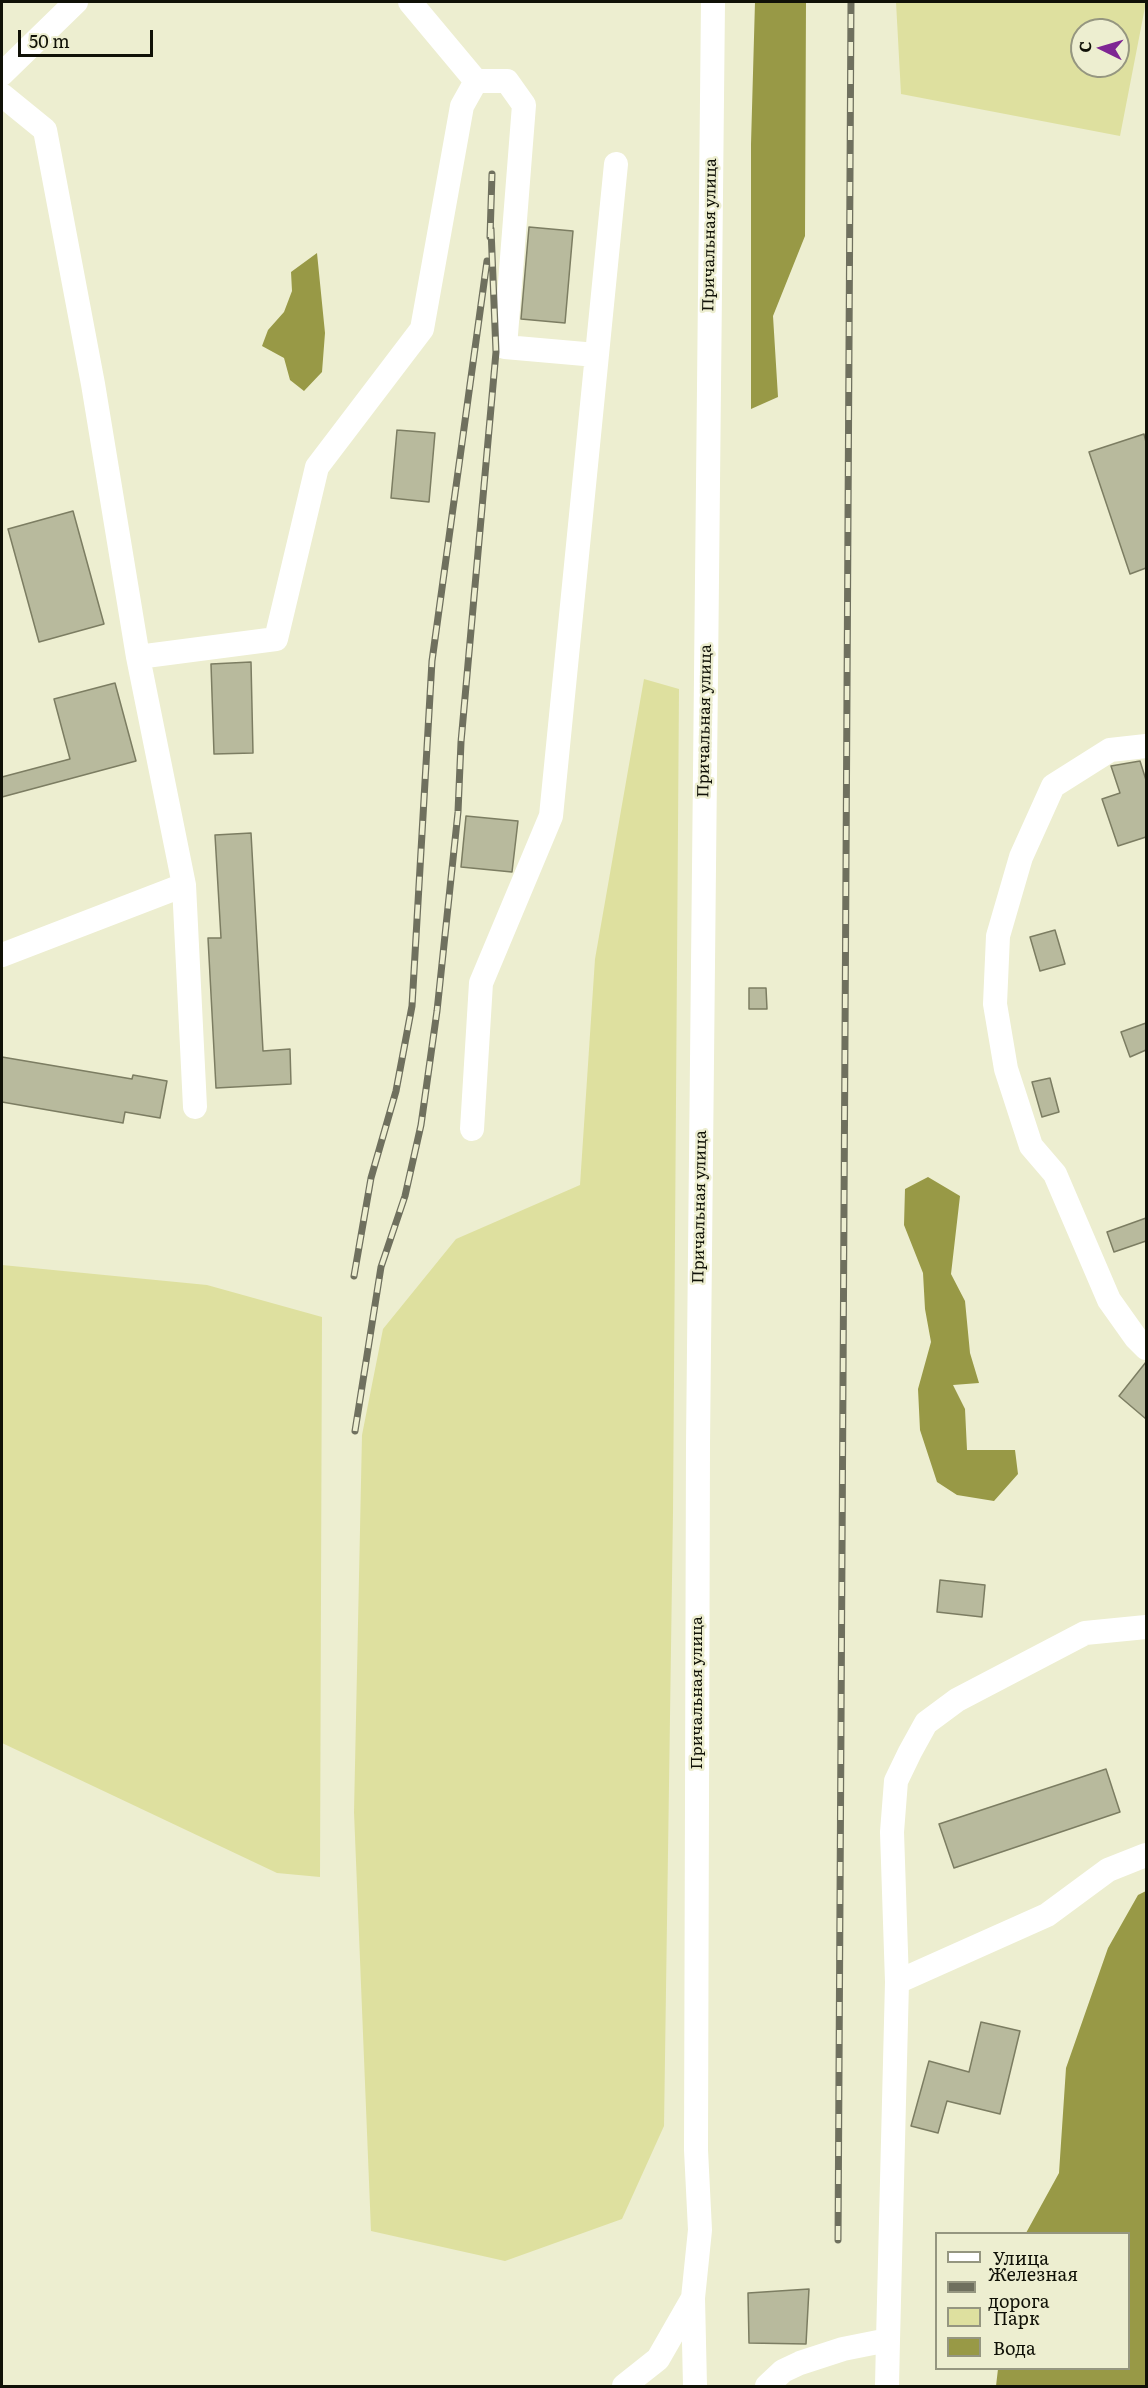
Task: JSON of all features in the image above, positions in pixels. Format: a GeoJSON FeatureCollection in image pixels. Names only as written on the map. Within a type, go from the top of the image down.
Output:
{"type":"FeatureCollection","features":[{"type":"Feature","properties":{"kind":"street"},"geometry":{"type":"LineString","coordinates":[[2,74],[76,2]]}},
{"type":"Feature","properties":{"kind":"street"},"geometry":{"type":"LineString","coordinates":[[410,2],[476,81]]}},
{"type":"Feature","properties":{"kind":"street","name":"Причальная улица"},"geometry":{"type":"LineString","coordinates":[[624,2386],[658,2359],[693,2298],[700,2230],[696,2150],[698,1444],[713,2]]}},
{"type":"Feature","properties":{"kind":"street"},"geometry":{"type":"LineString","coordinates":[[476,81],[507,81],[524,105],[505,347],[596,355]]}},
{"type":"Feature","properties":{"kind":"street"},"geometry":{"type":"LineString","coordinates":[[138,657],[276,639],[317,467],[422,329],[462,106],[476,81]]}},
{"type":"Feature","properties":{"kind":"street"},"geometry":{"type":"LineString","coordinates":[[2,95],[45,130],[93,384],[138,657],[184,885],[195,1107]]}},
{"type":"Feature","properties":{"kind":"street"},"geometry":{"type":"LineString","coordinates":[[472,1129],[481,982],[551,816],[616,164]]}},
{"type":"Feature","properties":{"kind":"street"},"geometry":{"type":"LineString","coordinates":[[1146,746],[1110,750],[1053,786],[1021,857],[998,936],[995,1004],[1006,1069],[1031,1146],[1055,1174],[1109,1300],[1136,1338],[1146,1348]]}},
{"type":"Feature","properties":{"kind":"street"},"geometry":{"type":"LineString","coordinates":[[2,955],[184,885]]}},
{"type":"Feature","properties":{"kind":"street"},"geometry":{"type":"LineString","coordinates":[[887,2386],[897,1982],[892,1833],[897,1781],[926,1723],[957,1700],[1085,1633],[1146,1627]]}},
{"type":"Feature","properties":{"kind":"street"},"geometry":{"type":"LineString","coordinates":[[897,1982],[1047,1915],[1107,1870],[1146,1855]]}},
{"type":"Feature","properties":{"kind":"street"},"geometry":{"type":"LineString","coordinates":[[693,2298],[695,2386]]}},
{"type":"Feature","properties":{"kind":"street"},"geometry":{"type":"LineString","coordinates":[[767,2386],[783,2371],[800,2363],[843,2349],[888,2340]]}},
{"type":"Feature","properties":{"kind":"green space"},"geometry":{"type":"Polygon","coordinates":[[[896,2],[1146,2],[1120,136],[901,94],[896,2]]]}},
{"type":"Feature","properties":{"kind":"green space"},"geometry":{"type":"Polygon","coordinates":[[[644,679],[679,689],[673,1512],[664,2126],[622,2219],[505,2261],[371,2231],[354,1812],[362,1435],[383,1329],[456,1239],[580,1185],[595,959],[644,679]]]}},
{"type":"Feature","properties":{"kind":"green space"},"geometry":{"type":"Polygon","coordinates":[[[2,1265],[207,1285],[322,1317],[320,1877],[277,1873],[2,1743],[2,1265]]]}},
{"type":"Feature","properties":{"kind":"water"},"geometry":{"type":"Polygon","coordinates":[[[755,2],[806,2],[805,236],[773,316],[778,397],[751,409],[751,144],[755,2]]]}},
{"type":"Feature","properties":{"kind":"water"},"geometry":{"type":"Polygon","coordinates":[[[317,253],[325,333],[322,372],[304,391],[290,380],[284,358],[262,346],[268,330],[284,312],[292,291],[291,272],[317,253]]]}},
{"type":"Feature","properties":{"kind":"water"},"geometry":{"type":"Polygon","coordinates":[[[928,1177],[960,1196],[951,1274],[965,1301],[970,1353],[979,1383],[953,1385],[965,1409],[967,1450],[1015,1450],[1018,1474],[994,1501],[957,1495],[937,1482],[920,1430],[918,1389],[931,1342],[925,1309],[923,1273],[904,1225],[905,1189],[928,1177]]]}},
{"type":"Feature","properties":{"kind":"water"},"geometry":{"type":"Polygon","coordinates":[[[1146,1891],[1146,2386],[996,2386],[998,2370],[1130,2370],[1130,2232],[1027,2232],[1059,2173],[1066,2068],[1108,1948],[1138,1895],[1146,1891]]]}},
{"type":"Feature","properties":{"kind":"building"},"geometry":{"type":"Polygon","coordinates":[[[529,227],[573,231],[565,323],[521,319],[529,227]]]}},
{"type":"Feature","properties":{"kind":"building"},"geometry":{"type":"Polygon","coordinates":[[[397,430],[435,433],[429,502],[391,498],[397,430]]]}},
{"type":"Feature","properties":{"kind":"building"},"geometry":{"type":"Polygon","coordinates":[[[1144,434],[1146,442],[1146,568],[1130,574],[1089,452],[1144,434]]]}},
{"type":"Feature","properties":{"kind":"building"},"geometry":{"type":"Polygon","coordinates":[[[73,511],[104,624],[39,642],[8,529],[73,511]]]}},
{"type":"Feature","properties":{"kind":"building"},"geometry":{"type":"Polygon","coordinates":[[[251,662],[253,753],[214,754],[211,664],[251,662]]]}},
{"type":"Feature","properties":{"kind":"building"},"geometry":{"type":"Polygon","coordinates":[[[115,683],[136,761],[2,797],[2,777],[70,759],[54,699],[115,683]]]}},
{"type":"Feature","properties":{"kind":"building"},"geometry":{"type":"Polygon","coordinates":[[[1140,761],[1146,780],[1146,837],[1118,846],[1102,799],[1120,793],[1111,766],[1140,761]]]}},
{"type":"Feature","properties":{"kind":"building"},"geometry":{"type":"Polygon","coordinates":[[[466,816],[518,821],[512,872],[461,867],[466,816]]]}},
{"type":"Feature","properties":{"kind":"building"},"geometry":{"type":"Polygon","coordinates":[[[251,833],[263,1051],[290,1049],[291,1084],[216,1088],[208,938],[221,938],[215,835],[251,833]]]}},
{"type":"Feature","properties":{"kind":"building"},"geometry":{"type":"Polygon","coordinates":[[[1055,930],[1065,964],[1040,971],[1030,937],[1055,930]]]}},
{"type":"Feature","properties":{"kind":"building"},"geometry":{"type":"Polygon","coordinates":[[[749,988],[766,988],[767,1009],[749,1009],[749,988]]]}},
{"type":"Feature","properties":{"kind":"building"},"geometry":{"type":"Polygon","coordinates":[[[1146,1023],[1146,1050],[1130,1057],[1121,1032],[1146,1023]]]}},
{"type":"Feature","properties":{"kind":"building"},"geometry":{"type":"Polygon","coordinates":[[[2,1057],[132,1079],[133,1075],[167,1081],[160,1118],[125,1112],[123,1123],[2,1102],[2,1057]]]}},
{"type":"Feature","properties":{"kind":"building"},"geometry":{"type":"Polygon","coordinates":[[[1050,1078],[1059,1112],[1042,1117],[1032,1082],[1050,1078]]]}},
{"type":"Feature","properties":{"kind":"building"},"geometry":{"type":"Polygon","coordinates":[[[1146,1218],[1146,1241],[1114,1252],[1107,1232],[1146,1218]]]}},
{"type":"Feature","properties":{"kind":"building"},"geometry":{"type":"Polygon","coordinates":[[[1146,1362],[1146,1419],[1119,1396],[1146,1362]]]}},
{"type":"Feature","properties":{"kind":"building"},"geometry":{"type":"Polygon","coordinates":[[[940,1580],[985,1585],[982,1617],[937,1612],[940,1580]]]}},
{"type":"Feature","properties":{"kind":"building"},"geometry":{"type":"Polygon","coordinates":[[[1106,1769],[1120,1812],[954,1868],[939,1824],[1106,1769]]]}},
{"type":"Feature","properties":{"kind":"building"},"geometry":{"type":"Polygon","coordinates":[[[981,2022],[1020,2031],[1000,2114],[947,2101],[938,2133],[911,2126],[929,2061],[969,2072],[981,2022]]]}},
{"type":"Feature","properties":{"kind":"building"},"geometry":{"type":"Polygon","coordinates":[[[809,2289],[806,2344],[749,2343],[748,2293],[809,2289]]]}},
{"type":"Feature","properties":{"kind":"railway"},"geometry":{"type":"LineString","coordinates":[[838,2240],[851,2]]}},
{"type":"Feature","properties":{"kind":"railway"},"geometry":{"type":"LineString","coordinates":[[490,237],[492,174]]}},
{"type":"Feature","properties":{"kind":"railway"},"geometry":{"type":"LineString","coordinates":[[355,1431],[381,1267],[405,1196],[421,1125],[437,1011],[458,812],[461,742],[496,352],[491,229]]}},
{"type":"Feature","properties":{"kind":"railway"},"geometry":{"type":"LineString","coordinates":[[354,1276],[371,1178],[396,1091],[412,1006],[432,661],[487,261]]}}]}
